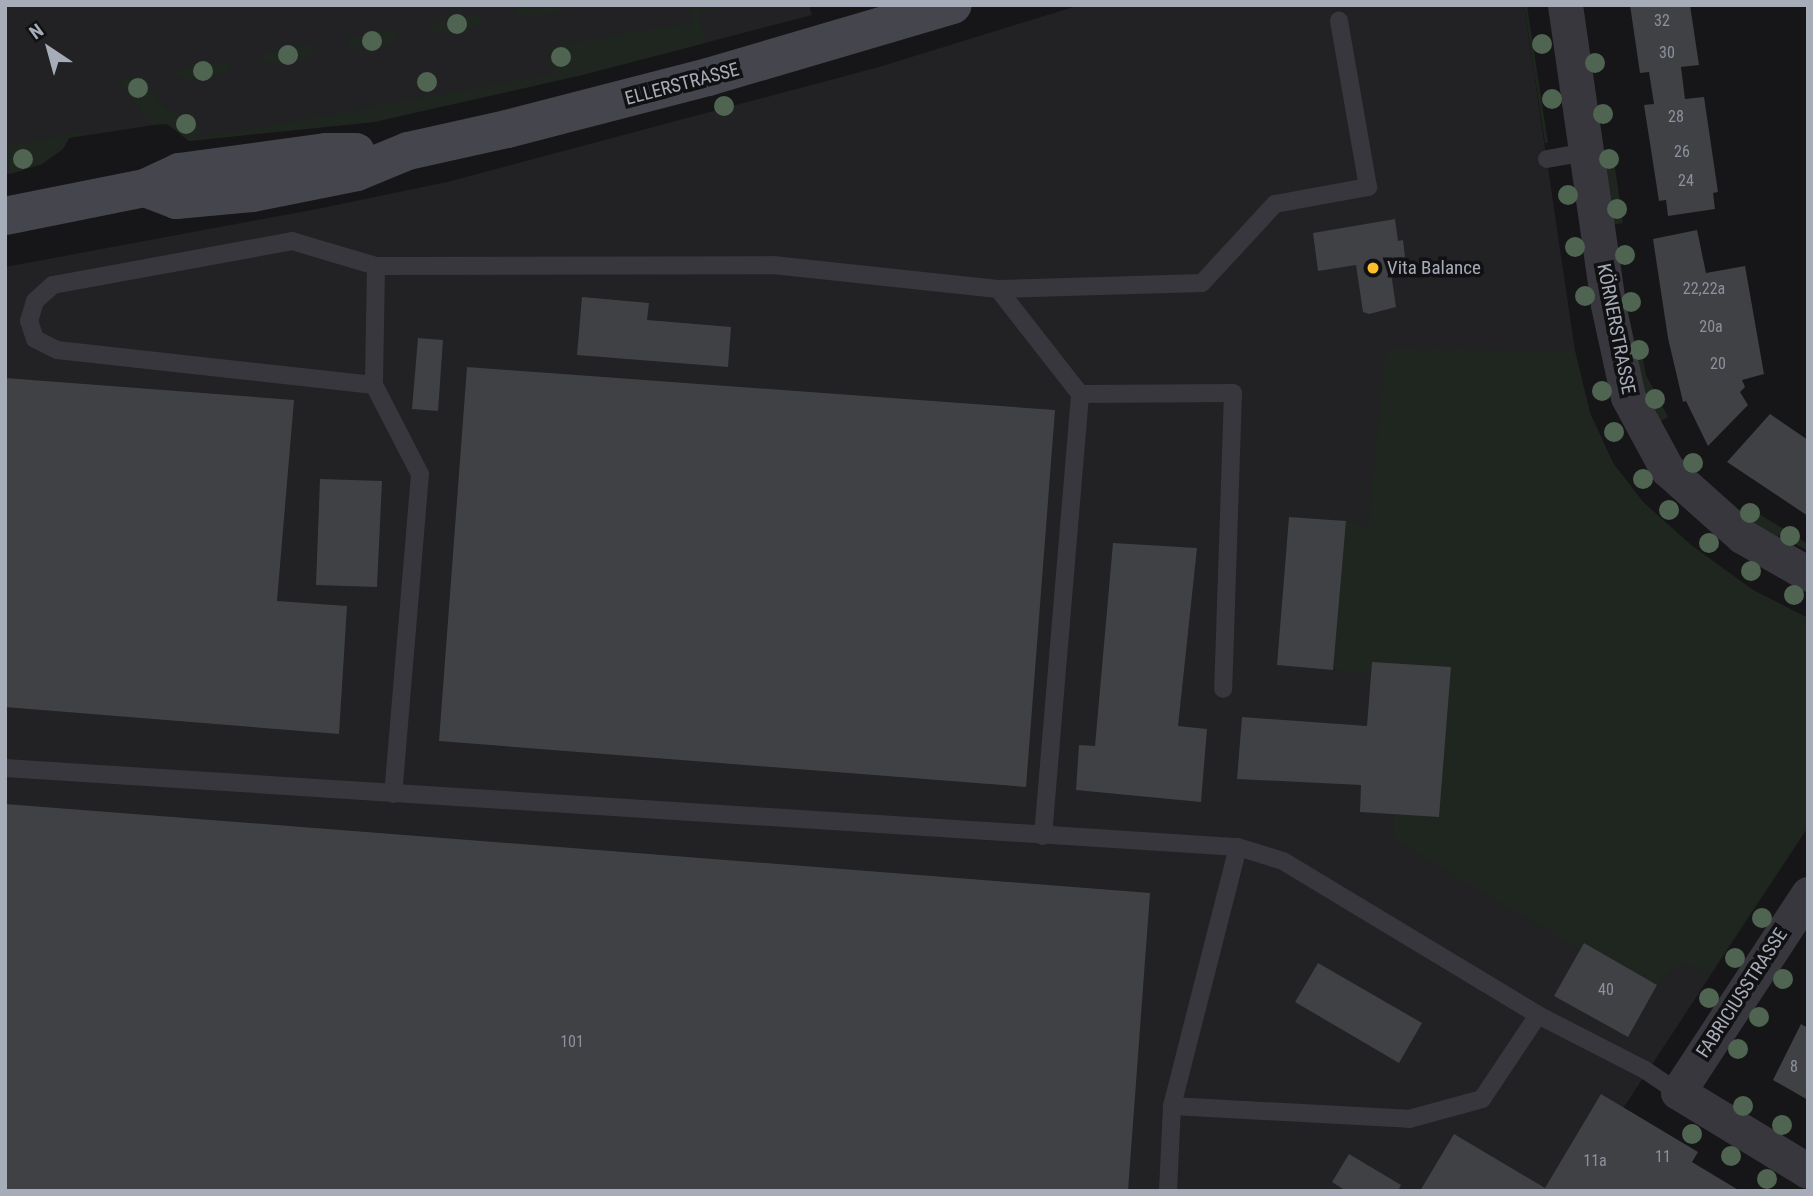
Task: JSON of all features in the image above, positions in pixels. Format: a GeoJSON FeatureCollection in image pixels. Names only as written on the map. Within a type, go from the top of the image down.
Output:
{"type":"FeatureCollection","features":[{"type":"Feature","properties":{"kind":"main road","name":"ELLERSTRASSE"},"geometry":{"type":"LineString","coordinates":[[5,216],[145,188],[179,172],[326,152],[408,151],[508,130],[708,78],[953,5]]}},
{"type":"Feature","properties":{"kind":"street","name":"KÖRNERSTRASSE"},"geometry":{"type":"LineString","coordinates":[[1565,5],[1585,152],[1619,360],[1628,397],[1644,431],[1667,469],[1704,505],[1742,536],[1808,574]]}},
{"type":"Feature","properties":{"kind":"street","name":"FABRICIUSSTRASSE"},"geometry":{"type":"LineString","coordinates":[[1678,1092],[1808,894]]}},
{"type":"Feature","properties":{"kind":"street"},"geometry":{"type":"LineString","coordinates":[[1678,1092],[1808,1171]]}},
{"type":"Feature","properties":{"kind":"lane"},"geometry":{"type":"LineString","coordinates":[[374,385],[57,350],[35,339],[29,321],[35,301],[53,285],[292,240],[376,266],[773,265],[998,289],[1202,283],[1275,204],[1368,187],[1339,20]]}},
{"type":"Feature","properties":{"kind":"lane"},"geometry":{"type":"LineString","coordinates":[[1547,159],[1585,152]]}},
{"type":"Feature","properties":{"kind":"lane"},"geometry":{"type":"LineString","coordinates":[[376,266],[374,385],[420,474],[393,794]]}},
{"type":"Feature","properties":{"kind":"lane"},"geometry":{"type":"LineString","coordinates":[[998,289],[1080,394],[1043,836]]}},
{"type":"Feature","properties":{"kind":"lane"},"geometry":{"type":"LineString","coordinates":[[1080,394],[1233,393],[1223,689]]}},
{"type":"Feature","properties":{"kind":"lane"},"geometry":{"type":"LineString","coordinates":[[5,768],[1238,848],[1283,861],[1538,1015],[1644,1070],[1678,1092]]}},
{"type":"Feature","properties":{"kind":"lane"},"geometry":{"type":"LineString","coordinates":[[1168,1191],[1172,1106],[1238,848]]}},
{"type":"Feature","properties":{"kind":"lane"},"geometry":{"type":"LineString","coordinates":[[1172,1106],[1409,1119],[1482,1099],[1538,1015]]}},
{"type":"Feature","properties":{"kind":"shaded area"},"geometry":{"type":"Polygon","coordinates":[[[5,5],[809,5],[812,15],[582,75],[374,122],[189,141],[167,123],[69,138],[63,149],[42,164],[5,175],[5,5]]]}},
{"type":"Feature","properties":{"kind":"shaded area"},"geometry":{"type":"Polygon","coordinates":[[[529,5],[567,5],[559,13],[525,19],[516,14],[515,8],[529,5]]]}},
{"type":"Feature","properties":{"kind":"shaded area"},"geometry":{"type":"Polygon","coordinates":[[[690,5],[728,5],[699,13],[705,43],[582,75],[374,122],[189,141],[167,124],[152,125],[118,80],[144,76],[158,102],[168,110],[180,114],[194,113],[199,138],[555,74],[551,47],[693,22],[690,5]]]}},
{"type":"Feature","properties":{"kind":"shaded area"},"geometry":{"type":"Polygon","coordinates":[[[1080,5],[1524,5],[1575,351],[1590,413],[1613,463],[1643,502],[1691,545],[1753,590],[1808,618],[1808,827],[1624,1107],[1611,1191],[5,1191],[5,267],[447,182],[879,67],[1080,5]]]}},
{"type":"Feature","properties":{"kind":"shaded area"},"geometry":{"type":"Polygon","coordinates":[[[1524,5],[1527,5],[1548,143],[1545,143],[1524,5]]]}},
{"type":"Feature","properties":{"kind":"shaded area"},"geometry":{"type":"Polygon","coordinates":[[[482,14],[483,20],[476,28],[440,34],[431,29],[430,23],[482,14]]]}},
{"type":"Feature","properties":{"kind":"shaded area"},"geometry":{"type":"Polygon","coordinates":[[[397,29],[398,36],[390,44],[355,50],[346,45],[345,39],[397,29]]]}},
{"type":"Feature","properties":{"kind":"shaded area"},"geometry":{"type":"Polygon","coordinates":[[[313,44],[314,51],[307,59],[272,65],[263,60],[262,54],[313,44]]]}},
{"type":"Feature","properties":{"kind":"shaded area"},"geometry":{"type":"Polygon","coordinates":[[[229,60],[230,67],[222,74],[187,80],[178,76],[177,69],[229,60]]]}},
{"type":"Feature","properties":{"kind":"shaded area"},"geometry":{"type":"Polygon","coordinates":[[[79,132],[84,135],[69,138],[63,149],[42,164],[11,174],[6,146],[79,132]]]}},
{"type":"Feature","properties":{"kind":"shaded area"},"geometry":{"type":"Polygon","coordinates":[[[1613,154],[1623,223],[1612,225],[1603,155],[1613,154]]]}},
{"type":"Feature","properties":{"kind":"shaded area"},"geometry":{"type":"Polygon","coordinates":[[[1386,349],[1575,351],[1590,413],[1613,463],[1643,502],[1691,545],[1753,590],[1808,618],[1808,827],[1710,974],[1689,965],[1674,967],[1657,985],[1584,944],[1580,950],[1393,839],[1394,814],[1439,817],[1372,662],[1370,673],[1333,670],[1346,521],[1368,527],[1386,349]]]}},
{"type":"Feature","properties":{"kind":"shaded area"},"geometry":{"type":"Polygon","coordinates":[[[1643,359],[1646,375],[1668,417],[1658,423],[1640,388],[1633,362],[1643,359]]]}},
{"type":"Feature","properties":{"kind":"shaded area"},"geometry":{"type":"Polygon","coordinates":[[[1751,509],[1808,544],[1808,551],[1779,535],[1777,539],[1745,519],[1751,509]]]}},
{"type":"Feature","properties":{"kind":"building"},"geometry":{"type":"Polygon","coordinates":[[[1630,5],[1690,5],[1699,65],[1681,67],[1685,99],[1704,97],[1718,192],[1713,193],[1715,209],[1668,216],[1666,200],[1659,201],[1644,105],[1654,104],[1649,72],[1640,73],[1630,5]]]}},
{"type":"Feature","properties":{"kind":"building","name":"Vita Balance"},"geometry":{"type":"Polygon","coordinates":[[[1395,219],[1398,241],[1403,240],[1405,257],[1389,259],[1396,307],[1369,314],[1363,312],[1356,265],[1318,271],[1313,233],[1395,219]]]}},
{"type":"Feature","properties":{"kind":"building"},"geometry":{"type":"Polygon","coordinates":[[[1697,230],[1706,273],[1745,266],[1764,374],[1742,380],[1745,387],[1740,392],[1748,405],[1708,446],[1686,401],[1683,402],[1668,338],[1653,239],[1697,230]]]}},
{"type":"Feature","properties":{"kind":"building"},"geometry":{"type":"Polygon","coordinates":[[[582,297],[649,303],[647,320],[731,327],[728,367],[577,355],[582,297]]]}},
{"type":"Feature","properties":{"kind":"building"},"geometry":{"type":"Polygon","coordinates":[[[418,338],[443,340],[438,411],[412,409],[418,338]]]}},
{"type":"Feature","properties":{"kind":"building"},"geometry":{"type":"Polygon","coordinates":[[[467,367],[1055,410],[1026,787],[439,741],[467,367]]]}},
{"type":"Feature","properties":{"kind":"building"},"geometry":{"type":"Polygon","coordinates":[[[5,378],[294,400],[277,601],[347,606],[339,734],[5,707],[5,378]]]}},
{"type":"Feature","properties":{"kind":"building"},"geometry":{"type":"Polygon","coordinates":[[[1770,414],[1808,440],[1808,516],[1727,462],[1770,414]]]}},
{"type":"Feature","properties":{"kind":"building"},"geometry":{"type":"Polygon","coordinates":[[[320,479],[382,481],[377,587],[316,585],[320,479]]]}},
{"type":"Feature","properties":{"kind":"building"},"geometry":{"type":"Polygon","coordinates":[[[1289,517],[1346,521],[1333,670],[1277,665],[1289,517]]]}},
{"type":"Feature","properties":{"kind":"building"},"geometry":{"type":"Polygon","coordinates":[[[1113,543],[1197,548],[1178,726],[1207,729],[1201,802],[1076,790],[1079,745],[1095,746],[1113,543]]]}},
{"type":"Feature","properties":{"kind":"building"},"geometry":{"type":"Polygon","coordinates":[[[1372,662],[1451,667],[1439,817],[1360,812],[1361,785],[1237,779],[1242,717],[1367,726],[1372,662]]]}},
{"type":"Feature","properties":{"kind":"building"},"geometry":{"type":"Polygon","coordinates":[[[5,804],[1150,893],[1128,1191],[5,1191],[5,804]]]}},
{"type":"Feature","properties":{"kind":"building"},"geometry":{"type":"Polygon","coordinates":[[[1584,943],[1657,985],[1628,1037],[1554,996],[1584,943]]]}},
{"type":"Feature","properties":{"kind":"building"},"geometry":{"type":"Polygon","coordinates":[[[1318,963],[1422,1023],[1399,1063],[1295,1002],[1318,963]]]}},
{"type":"Feature","properties":{"kind":"building"},"geometry":{"type":"Polygon","coordinates":[[[1801,1024],[1808,1028],[1808,1100],[1773,1080],[1801,1024]]]}},
{"type":"Feature","properties":{"kind":"building"},"geometry":{"type":"Polygon","coordinates":[[[1601,1094],[1698,1152],[1692,1162],[1740,1191],[1420,1191],[1454,1134],[1545,1188],[1601,1094]]]}},
{"type":"Feature","properties":{"kind":"building"},"geometry":{"type":"Polygon","coordinates":[[[1349,1154],[1401,1185],[1398,1191],[1346,1191],[1332,1182],[1349,1154]]]}},
{"type":"Feature","properties":{"kind":"place","name":"Vita Balance"},"geometry":{"type":"Point","coordinates":[1373,268]}}]}
